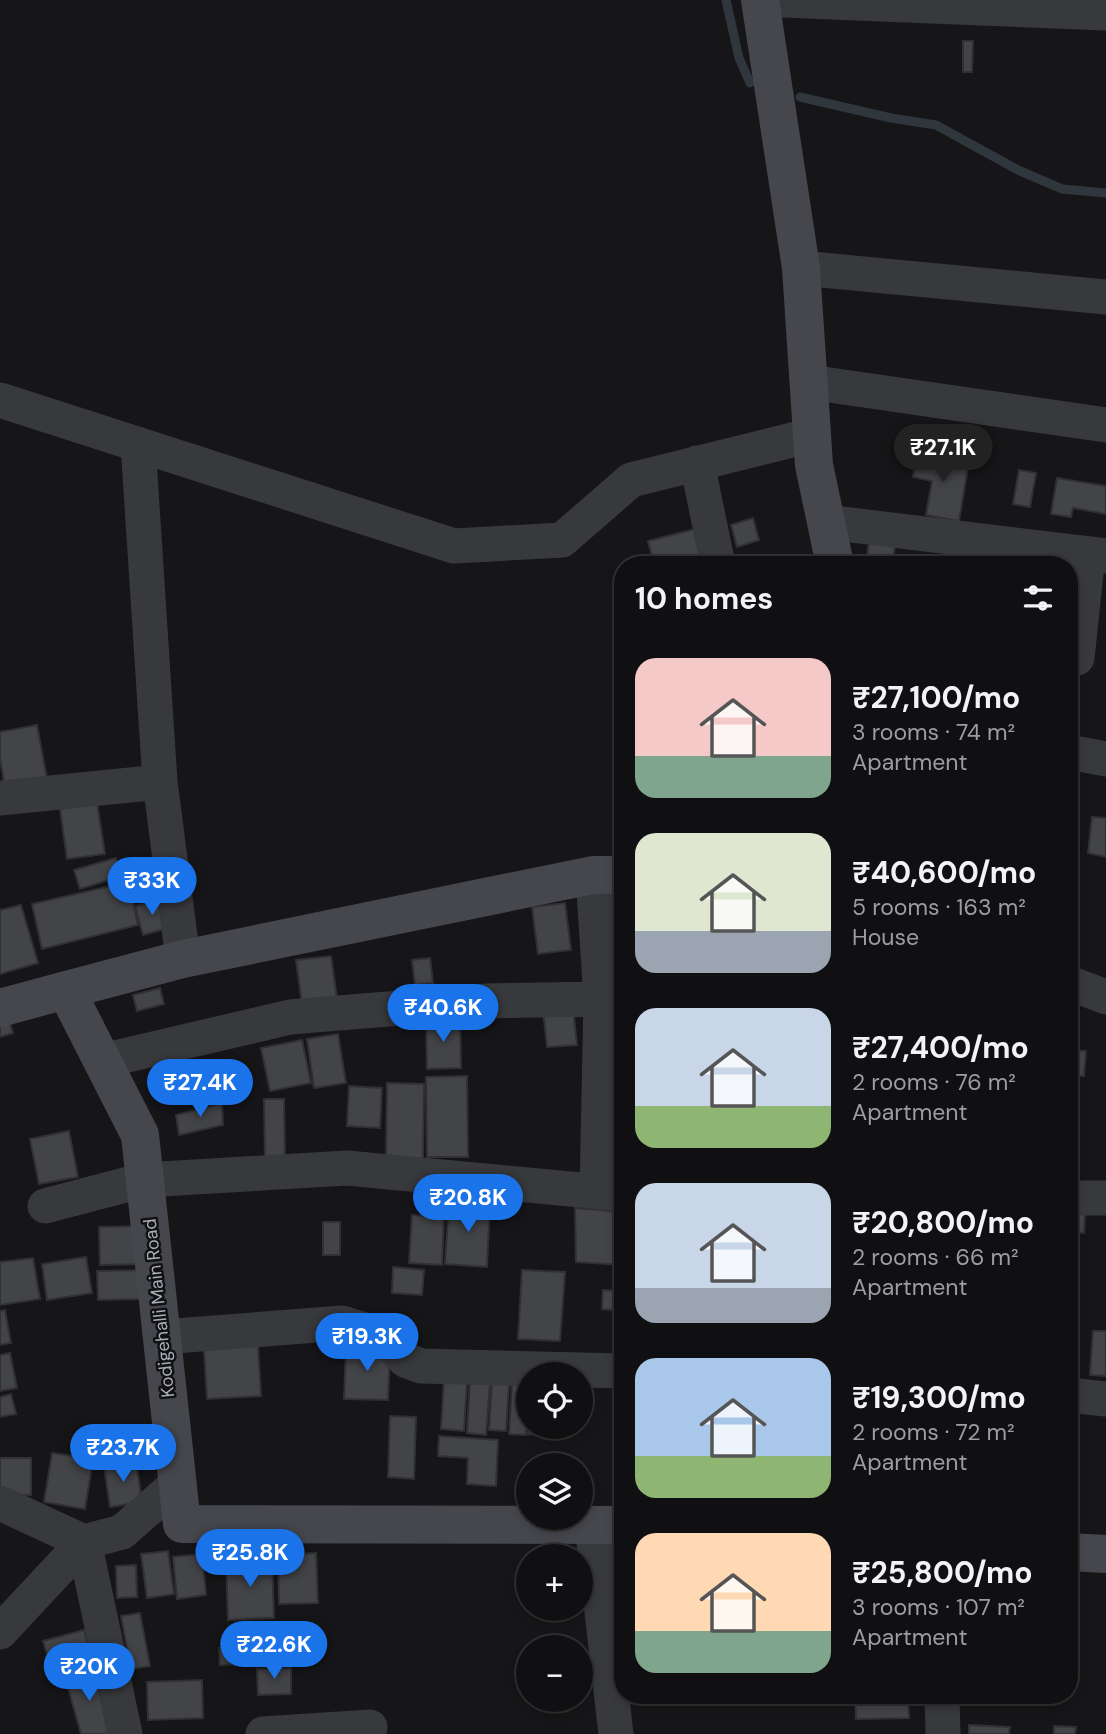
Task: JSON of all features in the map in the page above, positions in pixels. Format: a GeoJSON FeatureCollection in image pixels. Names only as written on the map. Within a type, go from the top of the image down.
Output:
{"type":"FeatureCollection","features":[{"type":"Feature","properties":{"kind":"street"},"geometry":{"type":"LineString","coordinates":[[760,0],[801,268],[814,465],[833,556]]}},
{"type":"Feature","properties":{"kind":"street"},"geometry":{"type":"LineString","coordinates":[[782,0],[1106,13]]}},
{"type":"Feature","properties":{"kind":"street"},"geometry":{"type":"LineString","coordinates":[[801,268],[1106,297]]}},
{"type":"Feature","properties":{"kind":"street"},"geometry":{"type":"LineString","coordinates":[[809,382],[1106,425]]}},
{"type":"Feature","properties":{"kind":"street"},"geometry":{"type":"LineString","coordinates":[[0,400],[454,546],[562,540],[631,480],[812,435]]}},
{"type":"Feature","properties":{"kind":"street"},"geometry":{"type":"LineString","coordinates":[[138,444],[160,782],[183,959]]}},
{"type":"Feature","properties":{"kind":"street"},"geometry":{"type":"LineString","coordinates":[[697,463],[716,556]]}},
{"type":"Feature","properties":{"kind":"street"},"geometry":{"type":"LineString","coordinates":[[826,522],[945,551],[1097,555],[1078,653]]}},
{"type":"Feature","properties":{"kind":"street"},"geometry":{"type":"LineString","coordinates":[[1078,754],[1106,759]]}},
{"type":"Feature","properties":{"kind":"street"},"geometry":{"type":"LineString","coordinates":[[0,798],[160,782]]}},
{"type":"Feature","properties":{"kind":"street"},"geometry":{"type":"LineString","coordinates":[[0,1008],[183,959],[608,875],[601,999],[610,1193],[347,1168],[144,1180],[45,1206]]}},
{"type":"Feature","properties":{"kind":"street"},"geometry":{"type":"LineString","coordinates":[[1078,987],[1106,997]]}},
{"type":"Feature","properties":{"kind":"street","name":"Kodigehalli Main Road"},"geometry":{"type":"LineString","coordinates":[[66,990],[139,1135],[182,1524],[607,1525]]}},
{"type":"Feature","properties":{"kind":"street"},"geometry":{"type":"LineString","coordinates":[[102,1060],[290,1017],[486,1001],[601,999]]}},
{"type":"Feature","properties":{"kind":"street"},"geometry":{"type":"LineString","coordinates":[[1078,1198],[1106,1198]]}},
{"type":"Feature","properties":{"kind":"street"},"geometry":{"type":"LineString","coordinates":[[162,1337],[342,1323],[371,1332],[391,1344],[405,1360],[421,1366],[614,1371]]}},
{"type":"Feature","properties":{"kind":"street"},"geometry":{"type":"LineString","coordinates":[[1078,1396],[1106,1399]]}},
{"type":"Feature","properties":{"kind":"street"},"geometry":{"type":"LineString","coordinates":[[0,1632],[84,1542],[121,1532],[178,1483]]}},
{"type":"Feature","properties":{"kind":"street"},"geometry":{"type":"LineString","coordinates":[[0,1503],[84,1542]]}},
{"type":"Feature","properties":{"kind":"street"},"geometry":{"type":"LineString","coordinates":[[607,1525],[614,1688]]}},
{"type":"Feature","properties":{"kind":"street"},"geometry":{"type":"LineString","coordinates":[[84,1542],[125,1734]]}},
{"type":"Feature","properties":{"kind":"street"},"geometry":{"type":"LineString","coordinates":[[1078,1552],[1106,1554]]}},
{"type":"Feature","properties":{"kind":"street"},"geometry":{"type":"LineString","coordinates":[[615,1704],[616,1734]]}},
{"type":"Feature","properties":{"kind":"street"},"geometry":{"type":"LineString","coordinates":[[942,1704],[943,1734]]}},
{"type":"Feature","properties":{"kind":"street"},"geometry":{"type":"LineString","coordinates":[[263,1734],[370,1727]]}},
{"type":"Feature","properties":{"kind":"building"},"geometry":{"type":"Polygon","coordinates":[[[963,41],[973,41],[972,72],[963,72],[963,41]]]}},
{"type":"Feature","properties":{"kind":"building"},"geometry":{"type":"Polygon","coordinates":[[[917,452],[969,461],[959,521],[926,515],[932,481],[913,477],[917,452]]]}},
{"type":"Feature","properties":{"kind":"building"},"geometry":{"type":"Polygon","coordinates":[[[1019,470],[1036,473],[1030,507],[1013,504],[1019,470]]]}},
{"type":"Feature","properties":{"kind":"building"},"geometry":{"type":"Polygon","coordinates":[[[1057,478],[1106,486],[1106,514],[1073,508],[1071,517],[1051,514],[1057,478]]]}},
{"type":"Feature","properties":{"kind":"building"},"geometry":{"type":"Polygon","coordinates":[[[753,518],[759,540],[737,547],[731,525],[753,518]]]}},
{"type":"Feature","properties":{"kind":"building"},"geometry":{"type":"Polygon","coordinates":[[[703,527],[702,556],[652,556],[648,541],[703,527]]]}},
{"type":"Feature","properties":{"kind":"building"},"geometry":{"type":"Polygon","coordinates":[[[869,542],[895,546],[893,556],[867,556],[869,542]]]}},
{"type":"Feature","properties":{"kind":"building"},"geometry":{"type":"Polygon","coordinates":[[[37,725],[47,779],[5,787],[0,759],[0,732],[37,725]]]}},
{"type":"Feature","properties":{"kind":"building"},"geometry":{"type":"Polygon","coordinates":[[[97,803],[105,854],[67,859],[60,809],[97,803]]]}},
{"type":"Feature","properties":{"kind":"building"},"geometry":{"type":"Polygon","coordinates":[[[1092,817],[1106,818],[1106,857],[1088,853],[1092,817]]]}},
{"type":"Feature","properties":{"kind":"building"},"geometry":{"type":"Polygon","coordinates":[[[116,858],[121,876],[80,889],[74,870],[116,858]]]}},
{"type":"Feature","properties":{"kind":"building"},"geometry":{"type":"Polygon","coordinates":[[[129,882],[138,925],[42,949],[32,904],[129,882]]]}},
{"type":"Feature","properties":{"kind":"building"},"geometry":{"type":"Polygon","coordinates":[[[161,900],[168,928],[143,935],[135,906],[161,900]]]}},
{"type":"Feature","properties":{"kind":"building"},"geometry":{"type":"Polygon","coordinates":[[[565,903],[571,950],[538,954],[532,907],[565,903]]]}},
{"type":"Feature","properties":{"kind":"building"},"geometry":{"type":"Polygon","coordinates":[[[21,905],[38,963],[0,974],[0,910],[21,905]]]}},
{"type":"Feature","properties":{"kind":"building"},"geometry":{"type":"Polygon","coordinates":[[[331,956],[337,999],[302,1004],[296,960],[331,956]]]}},
{"type":"Feature","properties":{"kind":"building"},"geometry":{"type":"Polygon","coordinates":[[[430,958],[433,983],[415,985],[412,960],[430,958]]]}},
{"type":"Feature","properties":{"kind":"building"},"geometry":{"type":"Polygon","coordinates":[[[160,988],[164,1004],[137,1011],[133,995],[160,988]]]}},
{"type":"Feature","properties":{"kind":"building"},"geometry":{"type":"Polygon","coordinates":[[[573,1007],[577,1045],[547,1047],[543,1010],[573,1007]]]}},
{"type":"Feature","properties":{"kind":"building"},"geometry":{"type":"Polygon","coordinates":[[[7,1014],[13,1033],[0,1037],[0,1016],[7,1014]]]}},
{"type":"Feature","properties":{"kind":"building"},"geometry":{"type":"Polygon","coordinates":[[[460,1020],[461,1068],[427,1069],[426,1021],[460,1020]]]}},
{"type":"Feature","properties":{"kind":"building"},"geometry":{"type":"Polygon","coordinates":[[[338,1034],[346,1083],[314,1088],[307,1039],[338,1034]]]}},
{"type":"Feature","properties":{"kind":"building"},"geometry":{"type":"Polygon","coordinates":[[[302,1040],[311,1083],[270,1091],[261,1048],[302,1040]]]}},
{"type":"Feature","properties":{"kind":"building"},"geometry":{"type":"Polygon","coordinates":[[[1078,1051],[1086,1051],[1084,1076],[1078,1076],[1078,1051]]]}},
{"type":"Feature","properties":{"kind":"building"},"geometry":{"type":"Polygon","coordinates":[[[467,1076],[468,1157],[427,1157],[426,1077],[467,1076]]]}},
{"type":"Feature","properties":{"kind":"building"},"geometry":{"type":"Polygon","coordinates":[[[387,1083],[424,1084],[423,1158],[386,1158],[387,1083]]]}},
{"type":"Feature","properties":{"kind":"building"},"geometry":{"type":"Polygon","coordinates":[[[349,1086],[382,1088],[380,1128],[347,1126],[349,1086]]]}},
{"type":"Feature","properties":{"kind":"building"},"geometry":{"type":"Polygon","coordinates":[[[264,1099],[284,1099],[285,1164],[265,1164],[264,1099]]]}},
{"type":"Feature","properties":{"kind":"building"},"geometry":{"type":"Polygon","coordinates":[[[222,1103],[223,1125],[179,1135],[176,1115],[222,1103]]]}},
{"type":"Feature","properties":{"kind":"building"},"geometry":{"type":"Polygon","coordinates":[[[69,1131],[78,1177],[39,1184],[30,1139],[69,1131]]]}},
{"type":"Feature","properties":{"kind":"building"},"geometry":{"type":"Polygon","coordinates":[[[449,1201],[490,1204],[487,1267],[445,1264],[449,1201]]]}},
{"type":"Feature","properties":{"kind":"building"},"geometry":{"type":"Polygon","coordinates":[[[575,1208],[614,1211],[614,1264],[576,1262],[575,1208]]]}},
{"type":"Feature","properties":{"kind":"building"},"geometry":{"type":"Polygon","coordinates":[[[1078,1213],[1085,1213],[1084,1233],[1078,1233],[1078,1213]]]}},
{"type":"Feature","properties":{"kind":"building"},"geometry":{"type":"Polygon","coordinates":[[[412,1215],[444,1217],[442,1265],[409,1263],[412,1215]]]}},
{"type":"Feature","properties":{"kind":"building"},"geometry":{"type":"Polygon","coordinates":[[[323,1222],[340,1222],[340,1255],[323,1255],[323,1222]]]}},
{"type":"Feature","properties":{"kind":"building"},"geometry":{"type":"Polygon","coordinates":[[[145,1226],[146,1264],[100,1265],[99,1227],[145,1226]]]}},
{"type":"Feature","properties":{"kind":"building"},"geometry":{"type":"Polygon","coordinates":[[[86,1257],[92,1293],[47,1300],[42,1264],[86,1257]]]}},
{"type":"Feature","properties":{"kind":"building"},"geometry":{"type":"Polygon","coordinates":[[[33,1258],[40,1299],[0,1305],[0,1262],[33,1258]]]}},
{"type":"Feature","properties":{"kind":"building"},"geometry":{"type":"Polygon","coordinates":[[[393,1267],[424,1270],[422,1295],[392,1293],[393,1267]]]}},
{"type":"Feature","properties":{"kind":"building"},"geometry":{"type":"Polygon","coordinates":[[[144,1270],[145,1299],[98,1300],[97,1271],[144,1270]]]}},
{"type":"Feature","properties":{"kind":"building"},"geometry":{"type":"Polygon","coordinates":[[[522,1270],[565,1272],[560,1341],[518,1339],[522,1270]]]}},
{"type":"Feature","properties":{"kind":"building"},"geometry":{"type":"Polygon","coordinates":[[[603,1290],[614,1291],[614,1310],[602,1309],[603,1290]]]}},
{"type":"Feature","properties":{"kind":"building"},"geometry":{"type":"Polygon","coordinates":[[[5,1310],[11,1343],[0,1345],[0,1311],[5,1310]]]}},
{"type":"Feature","properties":{"kind":"building"},"geometry":{"type":"Polygon","coordinates":[[[1093,1331],[1106,1331],[1106,1376],[1090,1375],[1093,1331]]]}},
{"type":"Feature","properties":{"kind":"building"},"geometry":{"type":"Polygon","coordinates":[[[258,1346],[261,1396],[207,1399],[204,1349],[258,1346]]]}},
{"type":"Feature","properties":{"kind":"building"},"geometry":{"type":"Polygon","coordinates":[[[346,1346],[390,1348],[388,1400],[344,1399],[346,1346]]]}},
{"type":"Feature","properties":{"kind":"building"},"geometry":{"type":"Polygon","coordinates":[[[10,1353],[17,1388],[0,1391],[0,1355],[10,1353]]]}},
{"type":"Feature","properties":{"kind":"building"},"geometry":{"type":"Polygon","coordinates":[[[444,1380],[467,1382],[464,1431],[441,1429],[444,1380]]]}},
{"type":"Feature","properties":{"kind":"building"},"geometry":{"type":"Polygon","coordinates":[[[470,1381],[490,1383],[486,1435],[467,1433],[470,1381]]]}},
{"type":"Feature","properties":{"kind":"building"},"geometry":{"type":"Polygon","coordinates":[[[492,1382],[509,1384],[506,1431],[489,1430],[492,1382]]]}},
{"type":"Feature","properties":{"kind":"building"},"geometry":{"type":"Polygon","coordinates":[[[512,1384],[516,1384],[516,1434],[509,1434],[512,1384]]]}},
{"type":"Feature","properties":{"kind":"building"},"geometry":{"type":"Polygon","coordinates":[[[11,1394],[16,1414],[0,1417],[0,1397],[11,1394]]]}},
{"type":"Feature","properties":{"kind":"building"},"geometry":{"type":"Polygon","coordinates":[[[390,1416],[416,1417],[414,1479],[388,1477],[390,1416]]]}},
{"type":"Feature","properties":{"kind":"building"},"geometry":{"type":"Polygon","coordinates":[[[439,1436],[498,1440],[496,1486],[467,1484],[468,1458],[438,1456],[439,1436]]]}},
{"type":"Feature","properties":{"kind":"building"},"geometry":{"type":"Polygon","coordinates":[[[52,1453],[93,1459],[85,1509],[44,1502],[52,1453]]]}},
{"type":"Feature","properties":{"kind":"building"},"geometry":{"type":"Polygon","coordinates":[[[0,1458],[31,1458],[31,1495],[0,1495],[0,1458]]]}},
{"type":"Feature","properties":{"kind":"building"},"geometry":{"type":"Polygon","coordinates":[[[136,1461],[142,1502],[110,1507],[104,1466],[136,1461]]]}},
{"type":"Feature","properties":{"kind":"building"},"geometry":{"type":"Polygon","coordinates":[[[168,1551],[174,1594],[147,1598],[141,1554],[168,1551]]]}},
{"type":"Feature","properties":{"kind":"building"},"geometry":{"type":"Polygon","coordinates":[[[316,1553],[318,1603],[279,1604],[278,1555],[316,1553]]]}},
{"type":"Feature","properties":{"kind":"building"},"geometry":{"type":"Polygon","coordinates":[[[202,1554],[206,1595],[177,1599],[173,1557],[202,1554]]]}},
{"type":"Feature","properties":{"kind":"building"},"geometry":{"type":"Polygon","coordinates":[[[272,1558],[274,1618],[228,1620],[226,1559],[272,1558]]]}},
{"type":"Feature","properties":{"kind":"building"},"geometry":{"type":"Polygon","coordinates":[[[136,1565],[137,1597],[117,1598],[116,1566],[136,1565]]]}},
{"type":"Feature","properties":{"kind":"building"},"geometry":{"type":"Polygon","coordinates":[[[140,1613],[150,1666],[131,1669],[121,1616],[140,1613]]]}},
{"type":"Feature","properties":{"kind":"building"},"geometry":{"type":"Polygon","coordinates":[[[84,1630],[93,1663],[53,1675],[43,1641],[84,1630]]]}},
{"type":"Feature","properties":{"kind":"building"},"geometry":{"type":"Polygon","coordinates":[[[247,1647],[248,1664],[220,1665],[219,1648],[247,1647]]]}},
{"type":"Feature","properties":{"kind":"building"},"geometry":{"type":"Polygon","coordinates":[[[95,1668],[113,1734],[81,1734],[65,1677],[95,1668]]]}},
{"type":"Feature","properties":{"kind":"building"},"geometry":{"type":"Polygon","coordinates":[[[291,1668],[291,1694],[258,1695],[257,1669],[291,1668]]]}},
{"type":"Feature","properties":{"kind":"building"},"geometry":{"type":"Polygon","coordinates":[[[202,1680],[203,1718],[148,1720],[147,1682],[202,1680]]]}},
{"type":"Feature","properties":{"kind":"building"},"geometry":{"type":"Polygon","coordinates":[[[855,1704],[908,1704],[909,1718],[856,1719],[855,1704]]]}},
{"type":"Feature","properties":{"kind":"building"},"geometry":{"type":"Polygon","coordinates":[[[969,1725],[1010,1727],[1009,1734],[969,1734],[969,1725]]]}},
{"type":"Feature","properties":{"kind":"building"},"geometry":{"type":"Polygon","coordinates":[[[1054,1726],[1076,1727],[1075,1734],[1054,1734],[1054,1726]]]}},
{"type":"Feature","properties":{"kind":"waterway"},"geometry":{"type":"LineString","coordinates":[[726,0],[739,58],[750,83]]}},
{"type":"Feature","properties":{"kind":"waterway"},"geometry":{"type":"LineString","coordinates":[[800,97],[891,118],[936,125],[1018,170],[1062,189],[1106,193]]}}]}
